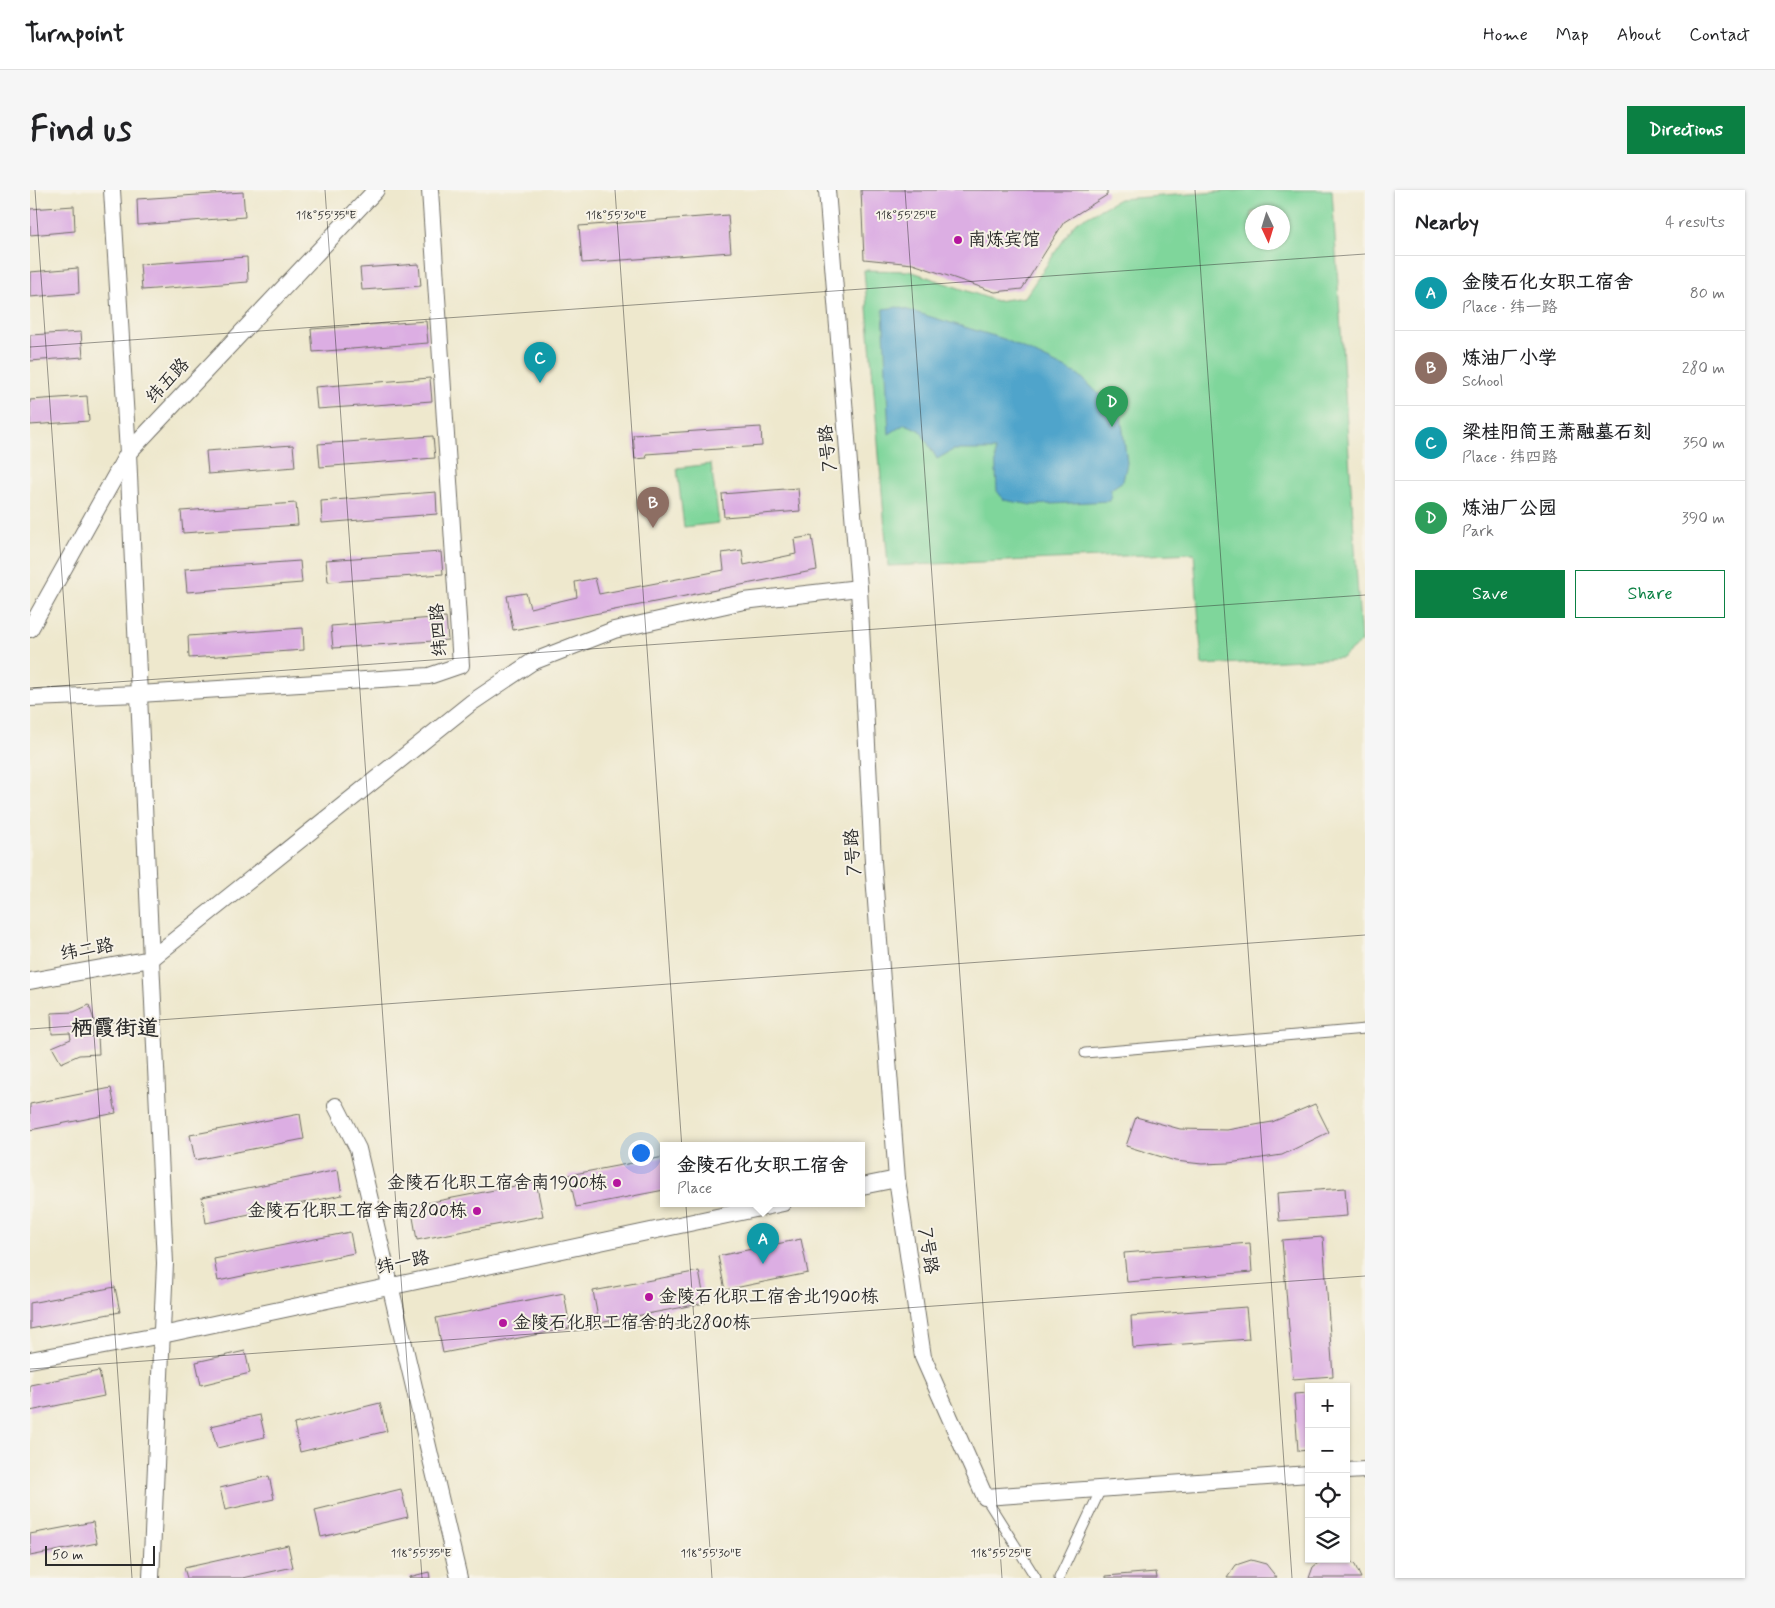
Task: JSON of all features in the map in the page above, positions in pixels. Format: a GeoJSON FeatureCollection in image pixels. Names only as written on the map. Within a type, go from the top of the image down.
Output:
{"type":"FeatureCollection","features":[{"type":"Feature","properties":{"kind":"street"},"geometry":{"type":"LineString","coordinates":[[112,190],[128,453],[165,1263],[151,1578]]}},
{"type":"Feature","properties":{"kind":"street","name":"纬五路"},"geometry":{"type":"LineString","coordinates":[[30,629],[128,453],[376,190]]}},
{"type":"Feature","properties":{"kind":"street","name":"纬四路"},"geometry":{"type":"LineString","coordinates":[[30,698],[139,694],[429,676],[461,665],[430,190]]}},
{"type":"Feature","properties":{"kind":"street","name":"7号路"},"geometry":{"type":"LineString","coordinates":[[828,190],[859,588],[873,862],[897,1179],[923,1357],[985,1497]]}},
{"type":"Feature","properties":{"kind":"street"},"geometry":{"type":"LineString","coordinates":[[150,959],[471,703],[532,662],[614,630],[744,601],[859,588]]}},
{"type":"Feature","properties":{"kind":"street","name":"纬二路"},"geometry":{"type":"LineString","coordinates":[[30,981],[150,959]]}},
{"type":"Feature","properties":{"kind":"street"},"geometry":{"type":"LineString","coordinates":[[336,1106],[358,1149],[459,1578]]}},
{"type":"Feature","properties":{"kind":"street"},"geometry":{"type":"LineString","coordinates":[[865,1185],[897,1179]]}},
{"type":"Feature","properties":{"kind":"street","name":"纬一路"},"geometry":{"type":"LineString","coordinates":[[30,1360],[162,1335],[764,1207]]}},
{"type":"Feature","properties":{"kind":"street"},"geometry":{"type":"LineString","coordinates":[[1350,1471],[1365,1470]]}},
{"type":"Feature","properties":{"kind":"street"},"geometry":{"type":"LineString","coordinates":[[985,1497],[1305,1474]]}},
{"type":"Feature","properties":{"kind":"lane"},"geometry":{"type":"LineString","coordinates":[[1085,1053],[1365,1029]]}},
{"type":"Feature","properties":{"kind":"lane"},"geometry":{"type":"LineString","coordinates":[[1059,1578],[1101,1489]]}},
{"type":"Feature","properties":{"kind":"lane"},"geometry":{"type":"LineString","coordinates":[[985,1497],[1036,1578]]}},
{"type":"Feature","properties":{"kind":"green space"},"geometry":{"type":"Polygon","coordinates":[[[1247,190],[1332,190],[1361,642],[1342,658],[1202,665],[1194,553],[888,566],[864,270],[910,271],[996,301],[1025,297],[1075,223],[1119,199],[1247,190]]]}},
{"type":"Feature","properties":{"kind":"green space"},"geometry":{"type":"Polygon","coordinates":[[[711,464],[719,523],[684,527],[677,468],[711,464]]]}},
{"type":"Feature","properties":{"kind":"water"},"geometry":{"type":"Polygon","coordinates":[[[898,307],[1004,339],[1079,375],[1121,415],[1127,463],[1123,481],[1111,489],[1110,501],[1032,505],[1004,500],[997,491],[995,450],[953,450],[937,459],[920,430],[905,424],[889,434],[883,309],[898,307]]]}},
{"type":"Feature","properties":{"kind":"building","name":"南炼宾馆"},"geometry":{"type":"Polygon","coordinates":[[[861,190],[1107,190],[1107,195],[1064,222],[1022,289],[995,292],[913,264],[864,259],[861,190]]]}},
{"type":"Feature","properties":{"kind":"building"},"geometry":{"type":"Polygon","coordinates":[[[243,192],[245,217],[138,225],[137,199],[243,192]]]}},
{"type":"Feature","properties":{"kind":"building"},"geometry":{"type":"Polygon","coordinates":[[[74,206],[75,231],[30,235],[30,209],[74,206]]]}},
{"type":"Feature","properties":{"kind":"building"},"geometry":{"type":"Polygon","coordinates":[[[728,215],[731,252],[582,263],[579,226],[728,215]]]}},
{"type":"Feature","properties":{"kind":"building"},"geometry":{"type":"Polygon","coordinates":[[[247,257],[248,282],[142,290],[140,264],[247,257]]]}},
{"type":"Feature","properties":{"kind":"building"},"geometry":{"type":"Polygon","coordinates":[[[419,264],[421,286],[362,290],[360,268],[419,264]]]}},
{"type":"Feature","properties":{"kind":"building"},"geometry":{"type":"Polygon","coordinates":[[[78,268],[79,293],[30,297],[30,272],[78,268]]]}},
{"type":"Feature","properties":{"kind":"building"},"geometry":{"type":"Polygon","coordinates":[[[426,321],[428,343],[313,352],[311,329],[426,321]]]}},
{"type":"Feature","properties":{"kind":"building"},"geometry":{"type":"Polygon","coordinates":[[[81,332],[83,357],[30,361],[30,335],[81,332]]]}},
{"type":"Feature","properties":{"kind":"building"},"geometry":{"type":"Polygon","coordinates":[[[430,378],[432,401],[317,409],[315,387],[430,378]]]}},
{"type":"Feature","properties":{"kind":"building"},"geometry":{"type":"Polygon","coordinates":[[[87,396],[89,421],[30,425],[30,400],[87,396]]]}},
{"type":"Feature","properties":{"kind":"building"},"geometry":{"type":"Polygon","coordinates":[[[761,427],[762,446],[646,454],[647,458],[635,459],[633,435],[761,427]]]}},
{"type":"Feature","properties":{"kind":"building"},"geometry":{"type":"Polygon","coordinates":[[[433,436],[435,458],[320,467],[318,444],[433,436]]]}},
{"type":"Feature","properties":{"kind":"building"},"geometry":{"type":"Polygon","coordinates":[[[293,445],[295,467],[208,474],[206,451],[293,445]]]}},
{"type":"Feature","properties":{"kind":"building"},"geometry":{"type":"Polygon","coordinates":[[[798,488],[800,511],[724,517],[722,494],[798,488]]]}},
{"type":"Feature","properties":{"kind":"building"},"geometry":{"type":"Polygon","coordinates":[[[436,492],[437,514],[322,523],[321,501],[436,492]]]}},
{"type":"Feature","properties":{"kind":"building"},"geometry":{"type":"Polygon","coordinates":[[[296,503],[298,525],[183,533],[181,511],[296,503]]]}},
{"type":"Feature","properties":{"kind":"building"},"geometry":{"type":"Polygon","coordinates":[[[812,536],[817,570],[513,630],[507,596],[526,593],[530,608],[577,597],[575,582],[595,578],[599,594],[724,570],[722,553],[742,550],[744,565],[796,554],[794,539],[812,536]]]}},
{"type":"Feature","properties":{"kind":"building"},"geometry":{"type":"Polygon","coordinates":[[[441,552],[443,574],[328,582],[326,560],[441,552]]]}},
{"type":"Feature","properties":{"kind":"building"},"geometry":{"type":"Polygon","coordinates":[[[300,561],[302,583],[187,592],[185,569],[300,561]]]}},
{"type":"Feature","properties":{"kind":"building"},"geometry":{"type":"Polygon","coordinates":[[[446,617],[448,640],[333,648],[331,626],[446,617]]]}},
{"type":"Feature","properties":{"kind":"building"},"geometry":{"type":"Polygon","coordinates":[[[303,628],[304,650],[189,658],[188,636],[303,628]]]}},
{"type":"Feature","properties":{"kind":"building"},"geometry":{"type":"Polygon","coordinates":[[[89,1005],[96,1026],[80,1031],[81,1037],[98,1036],[99,1054],[79,1055],[61,1063],[52,1047],[71,1039],[70,1033],[52,1034],[51,1013],[74,1012],[89,1005]]]}},
{"type":"Feature","properties":{"kind":"building"},"geometry":{"type":"Polygon","coordinates":[[[111,1088],[116,1113],[30,1130],[30,1104],[111,1088]]]}},
{"type":"Feature","properties":{"kind":"building"},"geometry":{"type":"Polygon","coordinates":[[[1315,1104],[1329,1132],[1282,1155],[1229,1163],[1202,1164],[1175,1161],[1126,1146],[1136,1117],[1180,1129],[1227,1130],[1272,1122],[1315,1104]]]}},
{"type":"Feature","properties":{"kind":"building"},"geometry":{"type":"Polygon","coordinates":[[[300,1114],[304,1139],[195,1160],[190,1135],[300,1114]]]}},
{"type":"Feature","properties":{"kind":"building","name":"金陵石化职工宿舍南1900栋"},"geometry":{"type":"Polygon","coordinates":[[[660,1158],[660,1191],[576,1207],[569,1175],[660,1158]]]}},
{"type":"Feature","properties":{"kind":"building"},"geometry":{"type":"Polygon","coordinates":[[[338,1170],[342,1195],[206,1223],[202,1197],[338,1170]]]}},
{"type":"Feature","properties":{"kind":"building","name":"金陵石化职工宿舍南2800栋"},"geometry":{"type":"Polygon","coordinates":[[[536,1182],[543,1216],[417,1240],[411,1206],[536,1182]]]}},
{"type":"Feature","properties":{"kind":"building"},"geometry":{"type":"Polygon","coordinates":[[[1345,1188],[1347,1216],[1279,1221],[1277,1193],[1345,1188]]]}},
{"type":"Feature","properties":{"kind":"building"},"geometry":{"type":"Polygon","coordinates":[[[350,1232],[354,1253],[218,1281],[214,1259],[350,1232]]]}},
{"type":"Feature","properties":{"kind":"building"},"geometry":{"type":"Polygon","coordinates":[[[1323,1237],[1333,1376],[1293,1379],[1282,1240],[1323,1237]]]}},
{"type":"Feature","properties":{"kind":"building"},"geometry":{"type":"Polygon","coordinates":[[[801,1239],[808,1273],[725,1290],[718,1256],[801,1239]]]}},
{"type":"Feature","properties":{"kind":"building"},"geometry":{"type":"Polygon","coordinates":[[[1250,1243],[1252,1272],[1127,1282],[1124,1253],[1250,1243]]]}},
{"type":"Feature","properties":{"kind":"building","name":"金陵石化职工宿舍北1900栋"},"geometry":{"type":"Polygon","coordinates":[[[699,1271],[705,1303],[599,1323],[593,1291],[699,1271]]]}},
{"type":"Feature","properties":{"kind":"building"},"geometry":{"type":"Polygon","coordinates":[[[115,1287],[120,1312],[30,1329],[30,1303],[115,1287]]]}},
{"type":"Feature","properties":{"kind":"building","name":"金陵石化职工宿舍的北2800栋"},"geometry":{"type":"Polygon","coordinates":[[[564,1293],[570,1328],[443,1353],[436,1318],[564,1293]]]}},
{"type":"Feature","properties":{"kind":"building"},"geometry":{"type":"Polygon","coordinates":[[[1246,1307],[1249,1339],[1133,1348],[1131,1316],[1246,1307]]]}},
{"type":"Feature","properties":{"kind":"building"},"geometry":{"type":"Polygon","coordinates":[[[245,1351],[250,1373],[201,1385],[196,1362],[245,1351]]]}},
{"type":"Feature","properties":{"kind":"building"},"geometry":{"type":"Polygon","coordinates":[[[99,1371],[104,1396],[30,1411],[30,1385],[99,1371]]]}},
{"type":"Feature","properties":{"kind":"building"},"geometry":{"type":"Polygon","coordinates":[[[1305,1393],[1305,1450],[1298,1451],[1294,1394],[1305,1393]]]}},
{"type":"Feature","properties":{"kind":"building"},"geometry":{"type":"Polygon","coordinates":[[[380,1403],[387,1431],[300,1452],[294,1424],[380,1403]]]}},
{"type":"Feature","properties":{"kind":"building"},"geometry":{"type":"Polygon","coordinates":[[[260,1415],[265,1437],[217,1448],[211,1426],[260,1415]]]}},
{"type":"Feature","properties":{"kind":"building"},"geometry":{"type":"Polygon","coordinates":[[[269,1476],[274,1499],[225,1510],[220,1488],[269,1476]]]}},
{"type":"Feature","properties":{"kind":"building"},"geometry":{"type":"Polygon","coordinates":[[[401,1489],[408,1517],[321,1537],[315,1510],[401,1489]]]}},
{"type":"Feature","properties":{"kind":"building"},"geometry":{"type":"Polygon","coordinates":[[[93,1522],[97,1543],[30,1556],[30,1534],[93,1522]]]}},
{"type":"Feature","properties":{"kind":"building"},"geometry":{"type":"Polygon","coordinates":[[[288,1545],[293,1567],[243,1578],[187,1578],[184,1568],[288,1545]]]}},
{"type":"Feature","properties":{"kind":"building"},"geometry":{"type":"Polygon","coordinates":[[[1251,1560],[1266,1564],[1277,1578],[1227,1578],[1236,1565],[1251,1560]]]}},
{"type":"Feature","properties":{"kind":"building"},"geometry":{"type":"Polygon","coordinates":[[[1350,1561],[1355,1565],[1361,1578],[1309,1578],[1313,1567],[1318,1563],[1350,1563],[1350,1561]]]}},
{"type":"Feature","properties":{"kind":"building"},"geometry":{"type":"Polygon","coordinates":[[[429,1572],[430,1578],[409,1578],[409,1577],[429,1572]]]}},
{"type":"Feature","properties":{"kind":"building"},"geometry":{"type":"Polygon","coordinates":[[[1156,1572],[1157,1578],[1106,1578],[1106,1576],[1156,1572]]]}},
{"type":"Feature","properties":{"kind":"place","name":"南炼宾馆"},"geometry":{"type":"Point","coordinates":[958,240]}},
{"type":"Feature","properties":{"kind":"place","name":"梁桂阳简王萧融墓石刻"},"geometry":{"type":"Point","coordinates":[540,383]}},
{"type":"Feature","properties":{"kind":"place","name":"炼油厂公园"},"geometry":{"type":"Point","coordinates":[1112,427]}},
{"type":"Feature","properties":{"kind":"place","name":"炼油厂小学"},"geometry":{"type":"Point","coordinates":[653,528]}},
{"type":"Feature","properties":{"kind":"place","name":"金陵石化职工宿舍南1900栋"},"geometry":{"type":"Point","coordinates":[617,1183]}},
{"type":"Feature","properties":{"kind":"place","name":"金陵石化职工宿舍南2800栋"},"geometry":{"type":"Point","coordinates":[477,1211]}},
{"type":"Feature","properties":{"kind":"place","name":"金陵石化女职工宿舍"},"geometry":{"type":"Point","coordinates":[763,1264]}},
{"type":"Feature","properties":{"kind":"place","name":"金陵石化职工宿舍北1900栋"},"geometry":{"type":"Point","coordinates":[649,1297]}},
{"type":"Feature","properties":{"kind":"place","name":"金陵石化职工宿舍的北2800栋"},"geometry":{"type":"Point","coordinates":[503,1323]}},
{"type":"Feature","properties":{"kind":"district","name":"栖霞街道"},"geometry":{"type":"Point","coordinates":[115,1029]}}]}
